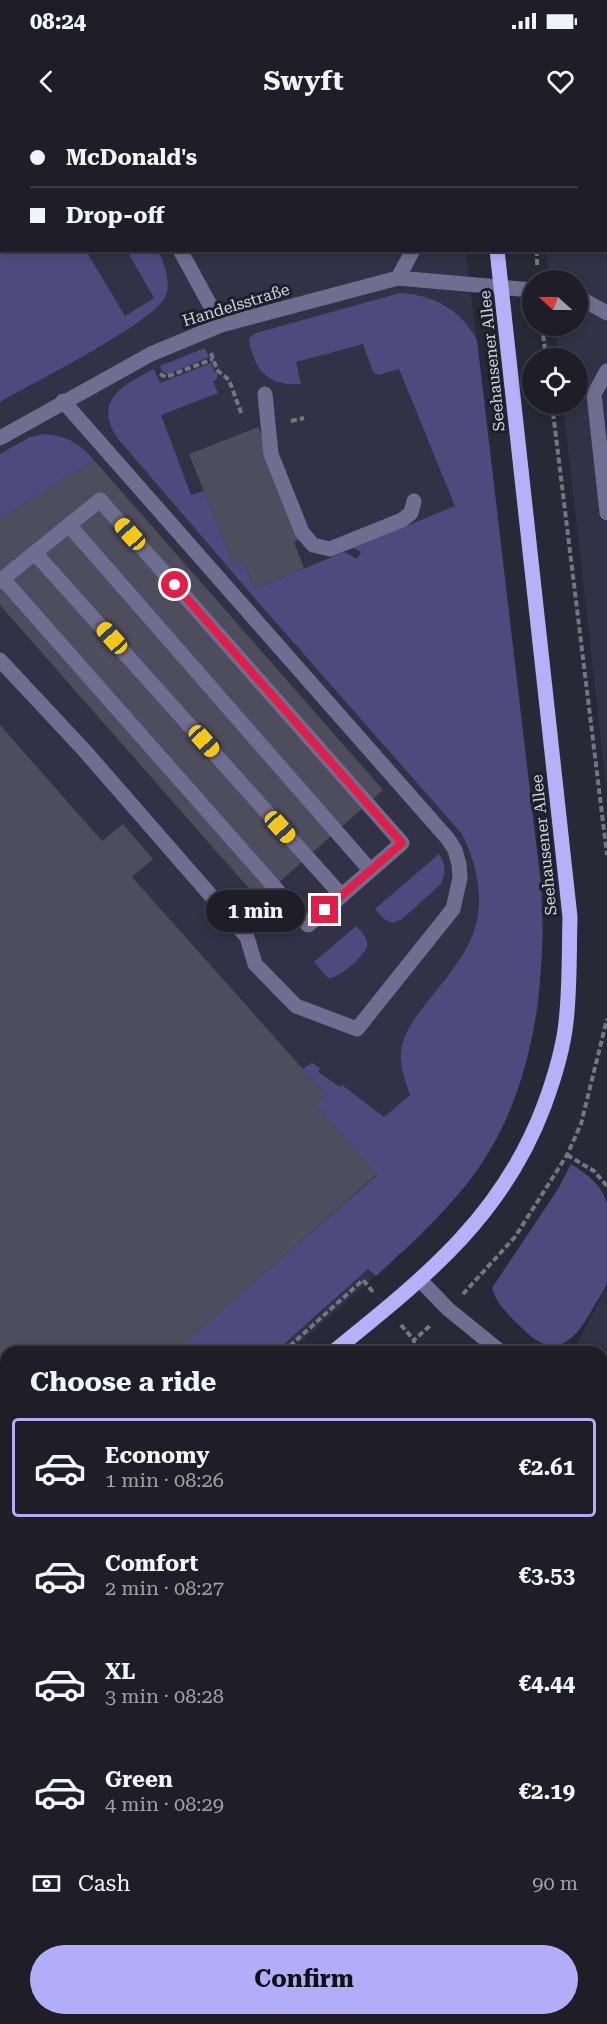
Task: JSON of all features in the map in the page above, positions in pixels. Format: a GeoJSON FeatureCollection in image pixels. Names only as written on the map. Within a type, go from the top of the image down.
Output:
{"type":"FeatureCollection","features":[{"type":"Feature","properties":{"kind":"main road","name":"Seehausener Allee"},"geometry":{"type":"LineString","coordinates":[[340,1346],[420,1280],[489,1208],[516,1167],[537,1126],[555,1077],[566,1023],[570,917],[497,252]]}},
{"type":"Feature","properties":{"kind":"street"},"geometry":{"type":"LineString","coordinates":[[181,252],[221,325]]}},
{"type":"Feature","properties":{"kind":"street"},"geometry":{"type":"LineString","coordinates":[[398,278],[412,252]]}},
{"type":"Feature","properties":{"kind":"street","name":"Handelsstraße"},"geometry":{"type":"LineString","coordinates":[[0,438],[151,354],[221,325],[398,278],[522,290]]}},
{"type":"Feature","properties":{"kind":"street"},"geometry":{"type":"LineString","coordinates":[[588,303],[607,313]]}},
{"type":"Feature","properties":{"kind":"street"},"geometry":{"type":"LineString","coordinates":[[607,371],[594,394],[607,513]]}},
{"type":"Feature","properties":{"kind":"street"},"geometry":{"type":"LineString","coordinates":[[266,394],[271,454],[302,532],[313,545],[330,549],[402,520],[411,513],[414,501]]}},
{"type":"Feature","properties":{"kind":"street"},"geometry":{"type":"LineString","coordinates":[[0,660],[84,750],[247,937],[255,964],[296,1006],[357,1029],[453,909],[460,878],[455,850],[448,839],[63,401]]}},
{"type":"Feature","properties":{"kind":"street"},"geometry":{"type":"LineString","coordinates":[[100,500],[402,843],[308,925],[2,580],[35,553],[100,500]]}},
{"type":"Feature","properties":{"kind":"street"},"geometry":{"type":"LineString","coordinates":[[69,525],[370,870]]}},
{"type":"Feature","properties":{"kind":"street"},"geometry":{"type":"LineString","coordinates":[[35,553],[342,896]]}},
{"type":"Feature","properties":{"kind":"street"},"geometry":{"type":"LineString","coordinates":[[420,1280],[448,1309],[494,1346]]}},
{"type":"Feature","properties":{"kind":"path"},"geometry":{"type":"LineString","coordinates":[[221,325],[210,350],[217,370],[229,380],[244,421]]}},
{"type":"Feature","properties":{"kind":"path"},"geometry":{"type":"LineString","coordinates":[[553,414],[607,855]]}},
{"type":"Feature","properties":{"kind":"path"},"geometry":{"type":"LineString","coordinates":[[567,1155],[594,1172],[607,1186]]}},
{"type":"Feature","properties":{"kind":"path"},"geometry":{"type":"LineString","coordinates":[[290,1346],[363,1280]]}},
{"type":"Feature","properties":{"kind":"shaded area"},"geometry":{"type":"Polygon","coordinates":[[[0,252],[466,252],[544,926],[538,1010],[529,1050],[505,1120],[487,1154],[467,1184],[424,1233],[297,1346],[0,1346],[0,252]]]}},
{"type":"Feature","properties":{"kind":"shaded area"},"geometry":{"type":"Polygon","coordinates":[[[0,252],[87,252],[125,316],[154,298],[128,252],[158,252],[168,284],[166,295],[158,306],[118,335],[0,402],[0,252]]]}},
{"type":"Feature","properties":{"kind":"shaded area"},"geometry":{"type":"Polygon","coordinates":[[[546,252],[607,252],[607,795],[564,414],[588,414],[588,348],[557,348],[556,336],[588,336],[588,270],[549,270],[546,252]]]}},
{"type":"Feature","properties":{"kind":"shaded area"},"geometry":{"type":"Polygon","coordinates":[[[400,293],[424,297],[455,312],[477,340],[541,885],[541,964],[538,1003],[531,1042],[521,1080],[507,1117],[489,1152],[466,1185],[445,1209],[376,1276],[368,1269],[282,1346],[181,1346],[377,1175],[315,1104],[326,1095],[302,1069],[312,1063],[320,1068],[318,1072],[340,1087],[342,1085],[384,1117],[410,1095],[401,1064],[404,1039],[414,1019],[455,967],[468,945],[474,932],[479,903],[473,861],[462,834],[258,602],[119,440],[111,426],[108,415],[114,396],[132,381],[154,369],[160,383],[211,363],[214,372],[218,373],[216,380],[213,381],[218,393],[161,415],[191,495],[204,491],[234,566],[244,562],[254,589],[344,552],[357,559],[361,552],[353,548],[455,506],[399,369],[379,375],[373,372],[363,344],[296,362],[301,384],[286,384],[272,380],[257,365],[249,338],[256,333],[400,293]]]}},
{"type":"Feature","properties":{"kind":"shaded area"},"geometry":{"type":"Polygon","coordinates":[[[205,348],[209,357],[168,374],[162,371],[160,366],[205,348]]]}},
{"type":"Feature","properties":{"kind":"shaded area"},"geometry":{"type":"Polygon","coordinates":[[[44,434],[72,441],[94,460],[0,519],[0,454],[30,437],[44,434]]]}},
{"type":"Feature","properties":{"kind":"shaded area"},"geometry":{"type":"Polygon","coordinates":[[[439,854],[445,869],[441,884],[402,919],[393,923],[384,919],[375,909],[439,854]]]}},
{"type":"Feature","properties":{"kind":"shaded area"},"geometry":{"type":"Polygon","coordinates":[[[356,926],[366,940],[365,950],[344,971],[328,978],[314,962],[356,926]]]}},
{"type":"Feature","properties":{"kind":"shaded area"},"geometry":{"type":"Polygon","coordinates":[[[571,1164],[598,1185],[605,1197],[607,1204],[607,1282],[580,1329],[572,1337],[564,1343],[545,1344],[534,1338],[508,1314],[500,1305],[492,1288],[558,1189],[571,1164]]]}},
{"type":"Feature","properties":{"kind":"shaded area"},"geometry":{"type":"Polygon","coordinates":[[[607,1286],[607,1346],[576,1346],[607,1286]]]}},
{"type":"Feature","properties":{"kind":"building"},"geometry":{"type":"Polygon","coordinates":[[[258,427],[303,538],[294,542],[304,568],[254,589],[244,562],[234,566],[189,454],[258,427]]]}},
{"type":"Feature","properties":{"kind":"building"},"geometry":{"type":"Polygon","coordinates":[[[94,460],[383,790],[259,900],[0,605],[0,519],[94,460]]]}},
{"type":"Feature","properties":{"kind":"building"},"geometry":{"type":"Polygon","coordinates":[[[0,725],[102,841],[123,824],[153,859],[132,877],[326,1095],[315,1104],[377,1174],[182,1346],[0,1346],[0,725]]]}},
{"type":"Feature","properties":{"kind":"route"},"geometry":{"type":"LineString","coordinates":[[175,585],[402,843],[325,910]]}}]}
